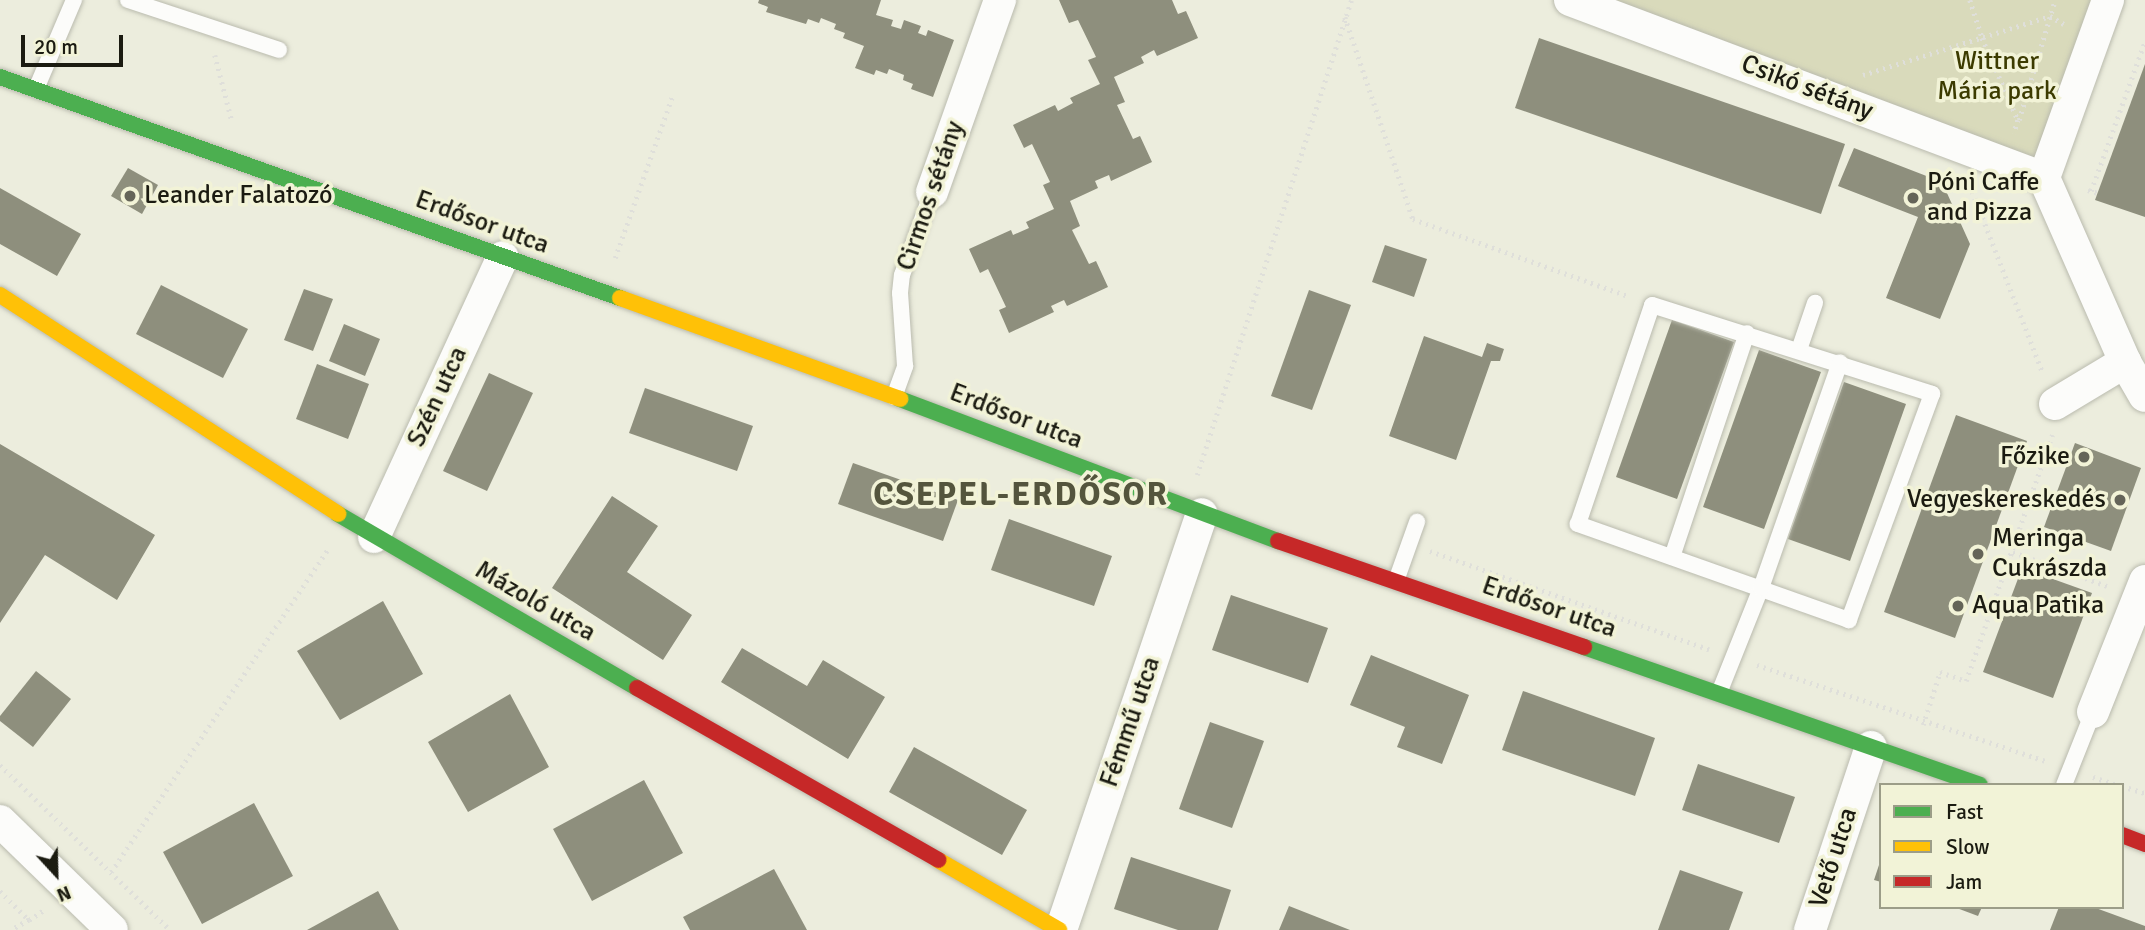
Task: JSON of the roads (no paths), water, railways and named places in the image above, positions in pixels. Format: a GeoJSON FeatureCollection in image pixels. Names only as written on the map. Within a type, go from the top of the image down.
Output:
{"type":"FeatureCollection","features":[{"type":"Feature","properties":{"kind":"street","name":"Csikó sétány"},"geometry":{"type":"LineString","coordinates":[[1570,0],[1816,90],[2044,178]]}},
{"type":"Feature","properties":{"kind":"street"},"geometry":{"type":"LineString","coordinates":[[2108,0],[2044,178],[2125,362],[2145,396]]}},
{"type":"Feature","properties":{"kind":"street","name":"Cirmos sétány"},"geometry":{"type":"LineString","coordinates":[[932,192],[993,2]]}},
{"type":"Feature","properties":{"kind":"street","name":"Erdősor utca"},"geometry":{"type":"LineString","coordinates":[[0,77],[894,397],[1202,514],[1974,783]]}},
{"type":"Feature","properties":{"kind":"street","name":"Szén utca"},"geometry":{"type":"LineString","coordinates":[[373,537],[503,257]]}},
{"type":"Feature","properties":{"kind":"street","name":"Mázoló utca"},"geometry":{"type":"LineString","coordinates":[[0,295],[373,537],[1060,930]]}},
{"type":"Feature","properties":{"kind":"street"},"geometry":{"type":"LineString","coordinates":[[2055,404],[2125,362]]}},
{"type":"Feature","properties":{"kind":"street","name":"Fémmű utca"},"geometry":{"type":"LineString","coordinates":[[1060,930],[1202,514]]}},
{"type":"Feature","properties":{"kind":"street"},"geometry":{"type":"LineString","coordinates":[[2093,712],[2142,589]]}},
{"type":"Feature","properties":{"kind":"street","name":"Vető utca"},"geometry":{"type":"LineString","coordinates":[[1810,930],[1871,747]]}},
{"type":"Feature","properties":{"kind":"street"},"geometry":{"type":"LineString","coordinates":[[0,821],[111,930]]}},
{"type":"Feature","properties":{"kind":"street"},"geometry":{"type":"LineString","coordinates":[[2124,836],[2145,844]]}},
{"type":"Feature","properties":{"kind":"lane"},"geometry":{"type":"LineString","coordinates":[[36,89],[74,0]]}},
{"type":"Feature","properties":{"kind":"lane"},"geometry":{"type":"LineString","coordinates":[[128,0],[279,50]]}},
{"type":"Feature","properties":{"kind":"lane","name":"Cirmos sétány"},"geometry":{"type":"LineString","coordinates":[[894,397],[905,366],[900,293],[902,275],[932,192]]}},
{"type":"Feature","properties":{"kind":"lane"},"geometry":{"type":"LineString","coordinates":[[1799,350],[1815,303]]}},
{"type":"Feature","properties":{"kind":"lane"},"geometry":{"type":"LineString","coordinates":[[1652,305],[1799,350],[1932,394],[1849,620],[1578,524],[1652,305]]}},
{"type":"Feature","properties":{"kind":"lane"},"geometry":{"type":"LineString","coordinates":[[1672,557],[1747,333]]}},
{"type":"Feature","properties":{"kind":"lane"},"geometry":{"type":"LineString","coordinates":[[1719,693],[1760,588],[1840,362]]}},
{"type":"Feature","properties":{"kind":"lane"},"geometry":{"type":"LineString","coordinates":[[1396,581],[1417,522]]}},
{"type":"Feature","properties":{"kind":"lane"},"geometry":{"type":"LineString","coordinates":[[2067,777],[2093,712]]}},
{"type":"Feature","properties":{"kind":"place","name":"Leander Falatozó"},"geometry":{"type":"Point","coordinates":[130,196]}},
{"type":"Feature","properties":{"kind":"place","name":"Póni Caffe and Pizza"},"geometry":{"type":"Point","coordinates":[1913,198]}},
{"type":"Feature","properties":{"kind":"place","name":"Főzike"},"geometry":{"type":"Point","coordinates":[2084,457]}},
{"type":"Feature","properties":{"kind":"place","name":"Vegyeskereskedés"},"geometry":{"type":"Point","coordinates":[2120,500]}},
{"type":"Feature","properties":{"kind":"place","name":"Meringa Cukrászda"},"geometry":{"type":"Point","coordinates":[1978,554]}},
{"type":"Feature","properties":{"kind":"place","name":"Aqua Patika"},"geometry":{"type":"Point","coordinates":[1958,606]}},
{"type":"Feature","properties":{"kind":"district","name":"CSEPEL-ERDŐSOR"},"geometry":{"type":"Point","coordinates":[1021,495]}},
{"type":"Feature","properties":{"kind":"park label","name":"Wittner Mária park"},"geometry":{"type":"Point","coordinates":[1997,77]}}]}
